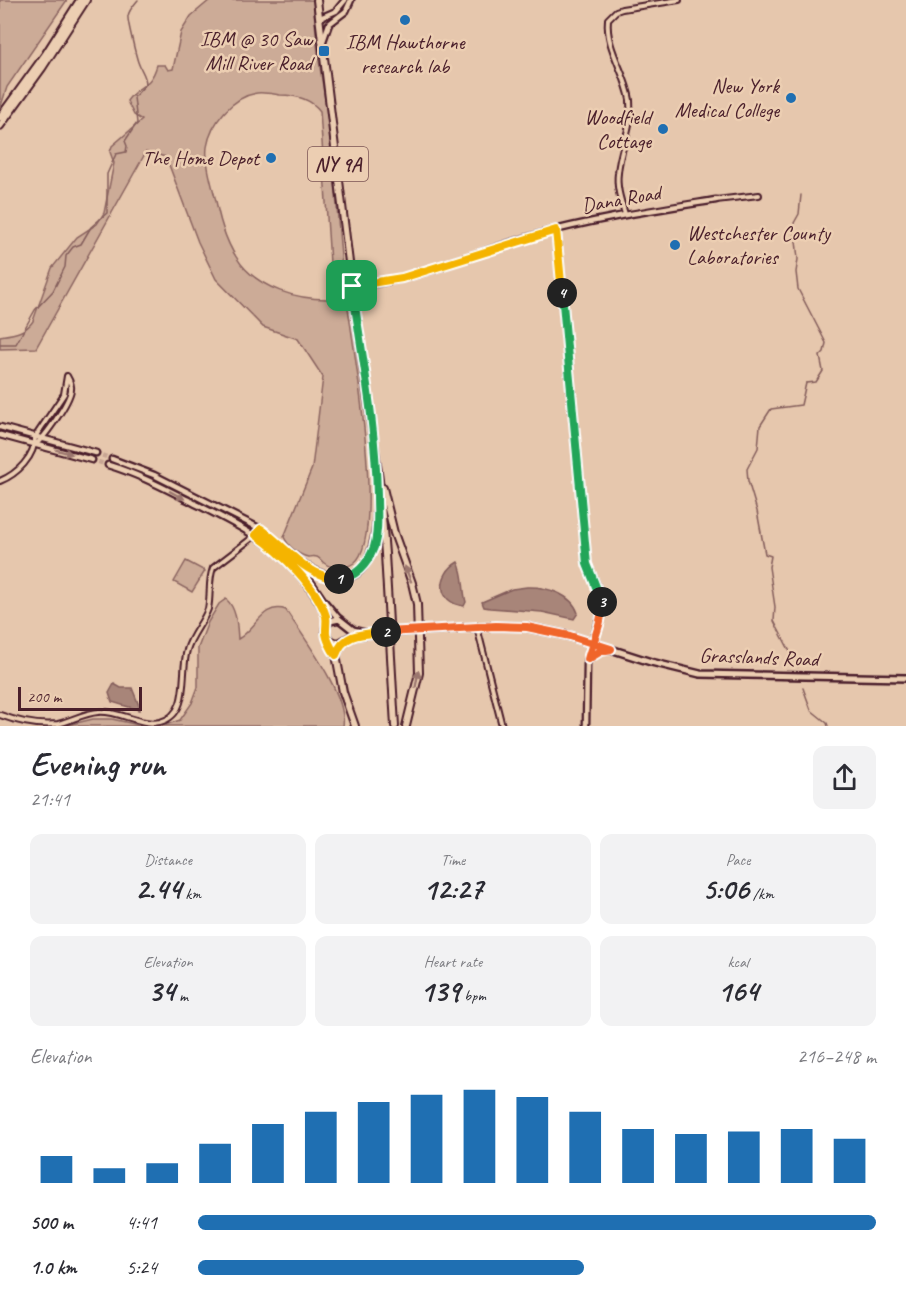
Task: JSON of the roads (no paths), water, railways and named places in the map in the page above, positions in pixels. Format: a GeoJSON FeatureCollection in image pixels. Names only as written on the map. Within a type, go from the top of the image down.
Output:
{"type":"FeatureCollection","features":[{"type":"Feature","properties":{"kind":"main road"},"geometry":{"type":"LineString","coordinates":[[0,117],[80,0]]}},
{"type":"Feature","properties":{"kind":"main road"},"geometry":{"type":"LineString","coordinates":[[0,126],[42,68],[86,0]]}},
{"type":"Feature","properties":{"kind":"main road","name":"NY 9A"},"geometry":{"type":"LineString","coordinates":[[317,0],[352,286],[377,464],[385,547],[395,726]]}},
{"type":"Feature","properties":{"kind":"main road"},"geometry":{"type":"LineString","coordinates":[[295,558],[311,571],[331,578],[350,577],[364,565],[374,546],[377,530],[377,464]]}},
{"type":"Feature","properties":{"kind":"main road"},"geometry":{"type":"LineString","coordinates":[[377,464],[393,533],[416,594],[419,673],[406,726]]}},
{"type":"Feature","properties":{"kind":"main road"},"geometry":{"type":"LineString","coordinates":[[355,726],[344,692],[336,655],[326,634],[327,625],[333,619],[339,619],[348,626],[365,633]]}},
{"type":"Feature","properties":{"kind":"main road"},"geometry":{"type":"LineString","coordinates":[[336,655],[345,640],[348,626]]}},
{"type":"Feature","properties":{"kind":"main road","name":"Grasslands Road"},"geometry":{"type":"LineString","coordinates":[[365,633],[477,627],[527,627],[593,643],[651,662],[700,674],[906,678]]}},
{"type":"Feature","properties":{"kind":"main road"},"geometry":{"type":"LineString","coordinates":[[329,639],[335,642],[365,633]]}},
{"type":"Feature","properties":{"kind":"street"},"geometry":{"type":"LineString","coordinates":[[320,18],[341,7],[345,0]]}},
{"type":"Feature","properties":{"kind":"street"},"geometry":{"type":"LineString","coordinates":[[323,41],[329,24],[346,11],[351,0]]}},
{"type":"Feature","properties":{"kind":"street"},"geometry":{"type":"LineString","coordinates":[[625,214],[617,179],[630,127],[630,108],[627,87],[610,42],[608,19],[616,11],[622,9],[678,0]]}},
{"type":"Feature","properties":{"kind":"street"},"geometry":{"type":"LineString","coordinates":[[320,18],[337,19]]}},
{"type":"Feature","properties":{"kind":"street","name":"Dana Road"},"geometry":{"type":"LineString","coordinates":[[352,286],[402,278],[583,222],[759,195]]}},
{"type":"Feature","properties":{"kind":"street"},"geometry":{"type":"LineString","coordinates":[[556,230],[587,564],[602,600],[601,619],[588,659],[586,726]]}},
{"type":"Feature","properties":{"kind":"street"},"geometry":{"type":"LineString","coordinates":[[0,481],[21,468],[35,445],[42,439],[71,391],[71,384],[67,376],[64,394],[35,437],[35,445]]}},
{"type":"Feature","properties":{"kind":"street"},"geometry":{"type":"LineString","coordinates":[[0,428],[96,453]]}},
{"type":"Feature","properties":{"kind":"street"},"geometry":{"type":"LineString","coordinates":[[0,435],[92,460]]}},
{"type":"Feature","properties":{"kind":"street"},"geometry":{"type":"LineString","coordinates":[[112,459],[128,463],[163,479],[261,529],[295,558],[339,619]]}},
{"type":"Feature","properties":{"kind":"street"},"geometry":{"type":"LineString","coordinates":[[108,465],[153,482],[256,535],[281,554],[301,576],[323,610],[327,625]]}},
{"type":"Feature","properties":{"kind":"street"},"geometry":{"type":"LineString","coordinates":[[0,715],[18,722],[46,725],[58,724],[97,712],[113,713],[143,723],[162,722],[170,718],[176,712],[181,700],[187,648],[208,608],[213,568],[261,529]]}},
{"type":"Feature","properties":{"kind":"street"},"geometry":{"type":"LineString","coordinates":[[477,627],[502,726]]}},
{"type":"Feature","properties":{"kind":"street"},"geometry":{"type":"LineString","coordinates":[[588,659],[601,651],[611,649]]}},
{"type":"Feature","properties":{"kind":"waterway"},"geometry":{"type":"LineString","coordinates":[[0,344],[16,344],[35,310],[53,291],[65,267],[66,256],[73,247],[81,244],[91,227],[107,213],[107,174],[116,154],[126,152],[125,141],[137,123],[134,97],[146,84],[128,19],[129,12],[138,0]]}},
{"type":"Feature","properties":{"kind":"waterway"},"geometry":{"type":"LineString","coordinates":[[798,667],[774,621],[775,607],[769,567],[771,556],[765,554],[747,469],[758,448],[760,426],[771,409],[801,405],[806,383],[816,382],[823,371],[820,356],[824,352],[826,343],[798,289],[796,272],[798,259],[794,223],[799,214],[801,195]]}},
{"type":"Feature","properties":{"kind":"waterway"},"geometry":{"type":"LineString","coordinates":[[803,688],[811,710],[828,726]]}},
{"type":"Feature","properties":{"kind":"tunnel"},"geometry":{"type":"LineString","coordinates":[[96,453],[112,459]]}},
{"type":"Feature","properties":{"kind":"tunnel"},"geometry":{"type":"LineString","coordinates":[[92,460],[108,465]]}},
{"type":"Feature","properties":{"kind":"place","name":"IBM Hawthorne research lab"},"geometry":{"type":"Point","coordinates":[405,20]}},
{"type":"Feature","properties":{"kind":"place","name":"IBM @ 30 Saw Mill River Road"},"geometry":{"type":"Point","coordinates":[324,51]}},
{"type":"Feature","properties":{"kind":"place","name":"New York Medical College"},"geometry":{"type":"Point","coordinates":[791,98]}},
{"type":"Feature","properties":{"kind":"place","name":"Woodfield Cottage"},"geometry":{"type":"Point","coordinates":[663,129]}},
{"type":"Feature","properties":{"kind":"place","name":"The Home Depot"},"geometry":{"type":"Point","coordinates":[271,158]}},
{"type":"Feature","properties":{"kind":"place","name":"Westchester County Laboratories"},"geometry":{"type":"Point","coordinates":[675,245]}}]}
